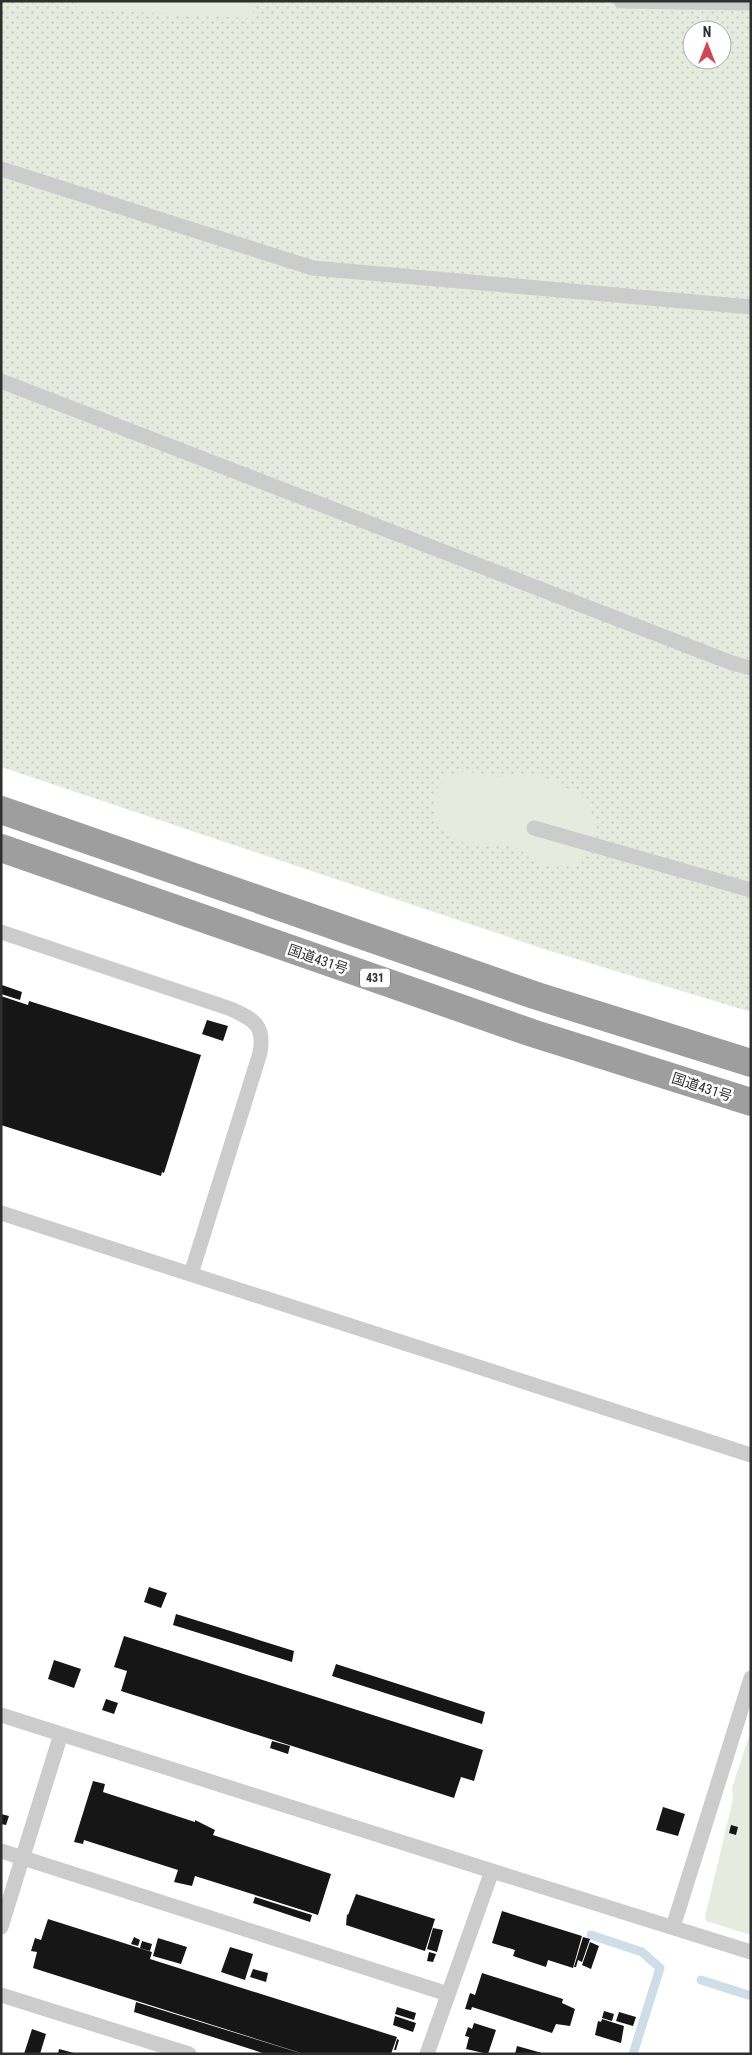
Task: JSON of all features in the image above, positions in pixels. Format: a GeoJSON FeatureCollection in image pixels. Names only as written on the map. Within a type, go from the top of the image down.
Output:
{"type":"FeatureCollection","features":[{"type":"Feature","properties":{"kind":"highway"},"geometry":{"type":"LineString","coordinates":[[1,810],[534,995],[751,1063]]}},
{"type":"Feature","properties":{"kind":"highway","name":"国道431号"},"geometry":{"type":"LineString","coordinates":[[1,848],[532,1033],[751,1102]]}},
{"type":"Feature","properties":{"kind":"lane"},"geometry":{"type":"LineString","coordinates":[[621,1],[751,3]]}},
{"type":"Feature","properties":{"kind":"lane"},"geometry":{"type":"LineString","coordinates":[[1,169],[313,268],[751,307]]}},
{"type":"Feature","properties":{"kind":"lane"},"geometry":{"type":"LineString","coordinates":[[1,381],[732,663],[751,668]]}},
{"type":"Feature","properties":{"kind":"lane"},"geometry":{"type":"LineString","coordinates":[[534,828],[751,890]]}},
{"type":"Feature","properties":{"kind":"lane"},"geometry":{"type":"LineString","coordinates":[[1,932],[231,1009],[250,1018],[261,1031],[260,1053],[192,1274]]}},
{"type":"Feature","properties":{"kind":"lane"},"geometry":{"type":"LineString","coordinates":[[1,1213],[751,1455]]}},
{"type":"Feature","properties":{"kind":"lane"},"geometry":{"type":"LineString","coordinates":[[673,1927],[751,1678]]}},
{"type":"Feature","properties":{"kind":"lane"},"geometry":{"type":"LineString","coordinates":[[1,1715],[751,1952]]}},
{"type":"Feature","properties":{"kind":"lane"},"geometry":{"type":"LineString","coordinates":[[1,1928],[61,1734]]}},
{"type":"Feature","properties":{"kind":"lane"},"geometry":{"type":"LineString","coordinates":[[1,1851],[448,1994]]}},
{"type":"Feature","properties":{"kind":"lane"},"geometry":{"type":"LineString","coordinates":[[427,2054],[492,1871]]}},
{"type":"Feature","properties":{"kind":"lane"},"geometry":{"type":"LineString","coordinates":[[1,1995],[189,2054]]}},
{"type":"Feature","properties":{"kind":"shaded area"},"geometry":{"type":"Polygon","coordinates":[[[1,1],[751,1],[751,1012],[550,951],[1,767],[1,1]]]}},
{"type":"Feature","properties":{"kind":"shaded area"},"geometry":{"type":"Polygon","coordinates":[[[77,1],[253,1],[253,18],[77,9],[77,1]]]}},
{"type":"Feature","properties":{"kind":"shaded area"},"geometry":{"type":"Polygon","coordinates":[[[466,771],[499,777],[523,774],[533,775],[571,790],[584,800],[589,807],[597,827],[590,850],[575,863],[552,867],[539,863],[507,844],[473,844],[451,836],[440,824],[436,816],[434,800],[436,791],[447,776],[466,771]]]}},
{"type":"Feature","properties":{"kind":"shaded area"},"geometry":{"type":"Polygon","coordinates":[[[751,1730],[751,1935],[706,1921],[705,1917],[733,1799],[732,1788],[751,1730]]]}},
{"type":"Feature","properties":{"kind":"building"},"geometry":{"type":"Polygon","coordinates":[[[2,985],[22,992],[20,1000],[1,994],[2,985]]]}},
{"type":"Feature","properties":{"kind":"building"},"geometry":{"type":"Polygon","coordinates":[[[1,996],[28,1005],[29,1001],[201,1055],[164,1173],[162,1172],[161,1176],[1,1125],[1,996]]]}},
{"type":"Feature","properties":{"kind":"building"},"geometry":{"type":"Polygon","coordinates":[[[207,1020],[228,1026],[223,1041],[202,1034],[207,1020]]]}},
{"type":"Feature","properties":{"kind":"building"},"geometry":{"type":"Polygon","coordinates":[[[149,1587],[167,1593],[161,1608],[144,1602],[149,1587]]]}},
{"type":"Feature","properties":{"kind":"building"},"geometry":{"type":"Polygon","coordinates":[[[176,1614],[294,1651],[292,1662],[173,1625],[176,1614]]]}},
{"type":"Feature","properties":{"kind":"building"},"geometry":{"type":"Polygon","coordinates":[[[124,1636],[483,1750],[474,1781],[461,1777],[454,1798],[121,1691],[127,1671],[114,1667],[124,1636]]]}},
{"type":"Feature","properties":{"kind":"building"},"geometry":{"type":"Polygon","coordinates":[[[54,1660],[81,1669],[74,1688],[48,1679],[54,1660]]]}},
{"type":"Feature","properties":{"kind":"building"},"geometry":{"type":"Polygon","coordinates":[[[336,1664],[485,1712],[482,1724],[332,1676],[336,1664]]]}},
{"type":"Feature","properties":{"kind":"building"},"geometry":{"type":"Polygon","coordinates":[[[106,1699],[118,1703],[114,1714],[102,1710],[106,1699]]]}},
{"type":"Feature","properties":{"kind":"building"},"geometry":{"type":"Polygon","coordinates":[[[272,1741],[290,1746],[288,1754],[270,1748],[272,1741]]]}},
{"type":"Feature","properties":{"kind":"building"},"geometry":{"type":"Polygon","coordinates":[[[93,1781],[105,1784],[103,1792],[195,1822],[195,1820],[215,1830],[213,1835],[331,1874],[318,1915],[195,1876],[192,1886],[174,1882],[178,1870],[84,1840],[83,1844],[74,1842],[93,1781]]]}},
{"type":"Feature","properties":{"kind":"building"},"geometry":{"type":"Polygon","coordinates":[[[663,1807],[685,1814],[678,1836],[656,1830],[663,1807]]]}},
{"type":"Feature","properties":{"kind":"building"},"geometry":{"type":"Polygon","coordinates":[[[1,1814],[9,1816],[6,1825],[1,1824],[1,1814]]]}},
{"type":"Feature","properties":{"kind":"building"},"geometry":{"type":"Polygon","coordinates":[[[731,1825],[738,1827],[736,1835],[729,1833],[731,1825]]]}},
{"type":"Feature","properties":{"kind":"building"},"geometry":{"type":"Polygon","coordinates":[[[356,1894],[435,1919],[425,1951],[346,1925],[347,1914],[356,1894]]]}},
{"type":"Feature","properties":{"kind":"building"},"geometry":{"type":"Polygon","coordinates":[[[255,1897],[312,1915],[310,1922],[253,1903],[255,1897]]]}},
{"type":"Feature","properties":{"kind":"building"},"geometry":{"type":"Polygon","coordinates":[[[502,1911],[582,1936],[573,1968],[548,1960],[546,1967],[513,1956],[515,1950],[492,1943],[502,1911]]]}},
{"type":"Feature","properties":{"kind":"building"},"geometry":{"type":"Polygon","coordinates":[[[48,1919],[152,1952],[150,1959],[397,2037],[391,2054],[304,2054],[33,1968],[37,1952],[31,1951],[35,1938],[41,1940],[48,1919]]]}},
{"type":"Feature","properties":{"kind":"building"},"geometry":{"type":"Polygon","coordinates":[[[433,1928],[443,1930],[437,1952],[427,1949],[433,1928]]]}},
{"type":"Feature","properties":{"kind":"building"},"geometry":{"type":"Polygon","coordinates":[[[134,1937],[140,1940],[138,1946],[131,1944],[134,1937]]]}},
{"type":"Feature","properties":{"kind":"building"},"geometry":{"type":"Polygon","coordinates":[[[583,1937],[590,1939],[582,1962],[578,1960],[576,1967],[574,1967],[583,1937]]]}},
{"type":"Feature","properties":{"kind":"building"},"geometry":{"type":"Polygon","coordinates":[[[158,1938],[187,1947],[181,1964],[153,1956],[158,1938]]]}},
{"type":"Feature","properties":{"kind":"building"},"geometry":{"type":"Polygon","coordinates":[[[142,1941],[152,1944],[150,1951],[140,1948],[142,1941]]]}},
{"type":"Feature","properties":{"kind":"building"},"geometry":{"type":"Polygon","coordinates":[[[590,1942],[599,1946],[591,1969],[582,1965],[590,1942]]]}},
{"type":"Feature","properties":{"kind":"building"},"geometry":{"type":"Polygon","coordinates":[[[230,1947],[253,1954],[245,1980],[221,1972],[230,1947]]]}},
{"type":"Feature","properties":{"kind":"building"},"geometry":{"type":"Polygon","coordinates":[[[429,1952],[436,1954],[433,1962],[427,1961],[429,1952]]]}},
{"type":"Feature","properties":{"kind":"building"},"geometry":{"type":"Polygon","coordinates":[[[253,1969],[268,1973],[266,1982],[250,1977],[253,1969]]]}},
{"type":"Feature","properties":{"kind":"building"},"geometry":{"type":"Polygon","coordinates":[[[482,1973],[563,1999],[562,2003],[575,2009],[570,2026],[556,2024],[552,2033],[472,2007],[471,2010],[465,2009],[470,1993],[475,1995],[482,1973]]]}},
{"type":"Feature","properties":{"kind":"building"},"geometry":{"type":"Polygon","coordinates":[[[136,2002],[300,2054],[266,2054],[134,2012],[136,2002]]]}},
{"type":"Feature","properties":{"kind":"building"},"geometry":{"type":"Polygon","coordinates":[[[397,2007],[416,2013],[414,2020],[395,2014],[397,2007]]]}},
{"type":"Feature","properties":{"kind":"building"},"geometry":{"type":"Polygon","coordinates":[[[604,2011],[614,2014],[612,2021],[602,2018],[604,2011]]]}},
{"type":"Feature","properties":{"kind":"building"},"geometry":{"type":"Polygon","coordinates":[[[619,2012],[636,2017],[633,2026],[616,2021],[619,2012]]]}},
{"type":"Feature","properties":{"kind":"building"},"geometry":{"type":"Polygon","coordinates":[[[395,2016],[416,2023],[413,2032],[393,2025],[395,2016]]]}},
{"type":"Feature","properties":{"kind":"building"},"geometry":{"type":"Polygon","coordinates":[[[602,2019],[624,2026],[621,2043],[595,2035],[598,2021],[601,2022],[602,2019]]]}},
{"type":"Feature","properties":{"kind":"building"},"geometry":{"type":"Polygon","coordinates":[[[474,2023],[496,2030],[488,2054],[466,2049],[469,2037],[465,2036],[468,2027],[472,2029],[474,2023]]]}},
{"type":"Feature","properties":{"kind":"building"},"geometry":{"type":"Polygon","coordinates":[[[32,2029],[46,2034],[40,2054],[24,2054],[32,2029]]]}},
{"type":"Feature","properties":{"kind":"building"},"geometry":{"type":"Polygon","coordinates":[[[397,2039],[399,2040],[396,2050],[394,2050],[397,2039]]]}},
{"type":"Feature","properties":{"kind":"building"},"geometry":{"type":"Polygon","coordinates":[[[517,2046],[542,2053],[542,2054],[515,2054],[517,2046]]]}},
{"type":"Feature","properties":{"kind":"building"},"geometry":{"type":"Polygon","coordinates":[[[59,2049],[74,2053],[74,2054],[58,2054],[59,2049]]]}},
{"type":"Feature","properties":{"kind":"waterway"},"geometry":{"type":"LineString","coordinates":[[591,1935],[642,1952],[660,1968],[633,2054]]}},
{"type":"Feature","properties":{"kind":"waterway"},"geometry":{"type":"LineString","coordinates":[[701,1980],[751,1996]]}}]}
